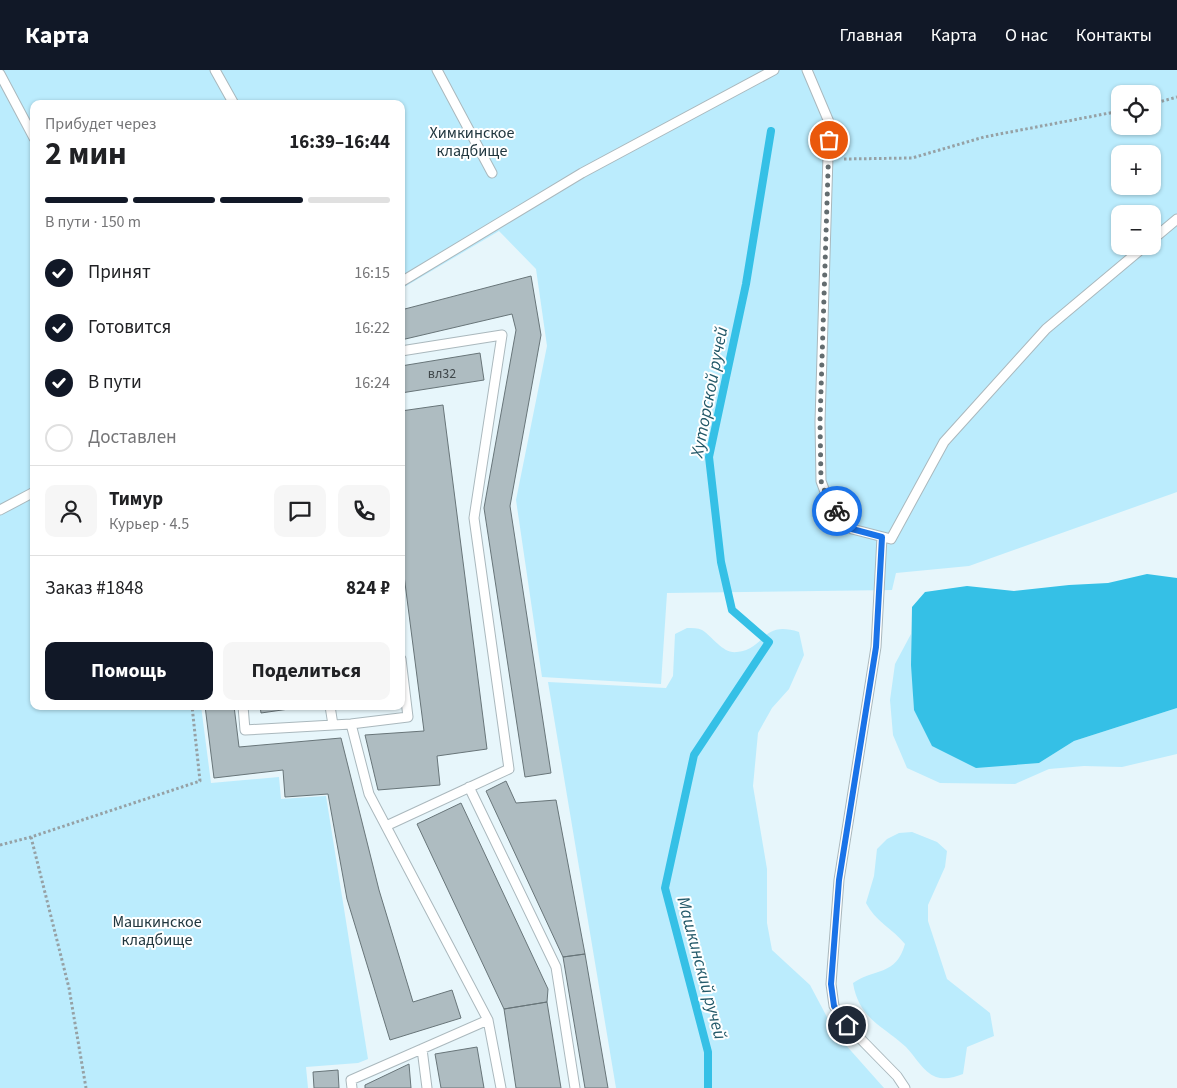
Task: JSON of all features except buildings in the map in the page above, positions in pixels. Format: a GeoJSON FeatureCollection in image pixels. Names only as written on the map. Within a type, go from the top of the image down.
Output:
{"type":"FeatureCollection","features":[{"type":"Feature","properties":{"kind":"lane"},"geometry":{"type":"LineString","coordinates":[[215,70],[232,100]]}},
{"type":"Feature","properties":{"kind":"lane"},"geometry":{"type":"LineString","coordinates":[[437,70],[492,172]]}},
{"type":"Feature","properties":{"kind":"lane"},"geometry":{"type":"LineString","coordinates":[[405,280],[582,173],[774,70]]}},
{"type":"Feature","properties":{"kind":"lane"},"geometry":{"type":"LineString","coordinates":[[807,70],[829,122],[820,422],[821,481],[828,500],[852,529],[891,539],[944,442],[1046,329],[1134,255]]}},
{"type":"Feature","properties":{"kind":"lane"},"geometry":{"type":"LineString","coordinates":[[0,74],[30,130]]}},
{"type":"Feature","properties":{"kind":"lane"},"geometry":{"type":"LineString","coordinates":[[1161,232],[1177,219]]}},
{"type":"Feature","properties":{"kind":"lane"},"geometry":{"type":"LineString","coordinates":[[386,826],[509,769],[474,518],[502,335],[405,350]]}},
{"type":"Feature","properties":{"kind":"lane"},"geometry":{"type":"LineString","coordinates":[[0,510],[30,494]]}},
{"type":"Feature","properties":{"kind":"lane"},"geometry":{"type":"LineString","coordinates":[[882,537],[876,647],[839,880],[831,984],[834,1006],[847,1025],[897,1076],[906,1088]]}},
{"type":"Feature","properties":{"kind":"lane"},"geometry":{"type":"LineString","coordinates":[[243,710],[245,730],[351,724],[408,717],[405,692]]}},
{"type":"Feature","properties":{"kind":"lane"},"geometry":{"type":"LineString","coordinates":[[331,710],[333,725]]}},
{"type":"Feature","properties":{"kind":"lane"},"geometry":{"type":"LineString","coordinates":[[351,724],[369,794],[488,1020],[501,1088]]}},
{"type":"Feature","properties":{"kind":"lane"},"geometry":{"type":"LineString","coordinates":[[469,788],[556,967],[575,1088]]}},
{"type":"Feature","properties":{"kind":"lane"},"geometry":{"type":"LineString","coordinates":[[352,1088],[351,1080],[488,1020]]}},
{"type":"Feature","properties":{"kind":"lane"},"geometry":{"type":"LineString","coordinates":[[422,1049],[427,1088]]}},
{"type":"Feature","properties":{"kind":"path"},"geometry":{"type":"LineString","coordinates":[[1161,101],[1177,97]]}},
{"type":"Feature","properties":{"kind":"path"},"geometry":{"type":"LineString","coordinates":[[828,159],[912,158],[984,137],[1111,113]]}},
{"type":"Feature","properties":{"kind":"path"},"geometry":{"type":"LineString","coordinates":[[0,844],[31,837],[200,781],[192,710]]}},
{"type":"Feature","properties":{"kind":"path"},"geometry":{"type":"LineString","coordinates":[[31,837],[69,988],[86,1088]]}},
{"type":"Feature","properties":{"kind":"green space"},"geometry":{"type":"Polygon","coordinates":[[[0,70],[1177,70],[1177,492],[969,566],[896,573],[892,590],[667,593],[661,684],[542,677],[516,500],[547,346],[536,269],[499,231],[405,287],[405,100],[30,100],[30,710],[202,710],[211,783],[279,777],[281,799],[326,796],[368,1059],[358,1063],[306,1067],[308,1088],[0,1088],[0,70]]]}},
{"type":"Feature","properties":{"kind":"green space"},"geometry":{"type":"Polygon","coordinates":[[[687,628],[702,630],[723,648],[732,652],[746,650],[754,646],[770,632],[787,629],[799,632],[804,655],[789,689],[772,708],[758,733],[753,786],[767,869],[767,923],[772,950],[810,985],[836,1034],[884,1088],[616,1088],[548,682],[666,688],[673,676],[675,634],[687,628]]]}},
{"type":"Feature","properties":{"kind":"green space"},"geometry":{"type":"Polygon","coordinates":[[[911,634],[914,710],[1039,763],[1074,741],[1177,708],[1177,754],[1122,767],[1084,766],[1049,769],[1015,784],[940,783],[907,768],[893,735],[890,700],[895,664],[911,634]]]}},
{"type":"Feature","properties":{"kind":"green space"},"geometry":{"type":"Polygon","coordinates":[[[912,832],[937,842],[947,851],[945,867],[928,905],[928,921],[947,979],[990,1013],[994,1036],[967,1047],[963,1074],[950,1078],[939,1078],[931,1075],[906,1047],[873,1020],[860,1005],[853,983],[890,966],[901,954],[905,944],[874,915],[866,903],[874,876],[877,849],[887,839],[899,833],[912,832]]]}},
{"type":"Feature","properties":{"kind":"water"},"geometry":{"type":"Polygon","coordinates":[[[1147,574],[1177,578],[1177,708],[1074,741],[1039,763],[976,768],[932,746],[914,710],[911,665],[912,607],[925,592],[967,586],[1014,591],[1108,583],[1147,574]]]}},
{"type":"Feature","properties":{"kind":"waterway","name":"Хуторской ручей"},"geometry":{"type":"LineString","coordinates":[[708,1088],[708,1052],[665,888],[694,755],[769,642],[732,610],[721,562],[709,457],[746,284],[771,131]]}},
{"type":"Feature","properties":{"kind":"way so far"},"geometry":{"type":"LineString","coordinates":[[829,140],[820,422],[821,481],[828,500],[837,511]]}},
{"type":"Feature","properties":{"kind":"route"},"geometry":{"type":"LineString","coordinates":[[837,511],[852,529],[882,537],[876,647],[839,880],[831,984],[834,1006],[847,1025]]}},
{"type":"Feature","properties":{"kind":"park label","name":"Химкинское кладбище"},"geometry":{"type":"Point","coordinates":[472,141]}},
{"type":"Feature","properties":{"kind":"park label","name":"Машкинское кладбище"},"geometry":{"type":"Point","coordinates":[157,930]}},
{"type":"Feature","properties":{"kind":"water label","name":"Машкинский ручей"},"geometry":{"type":"Point","coordinates":[702,968]}}]}
